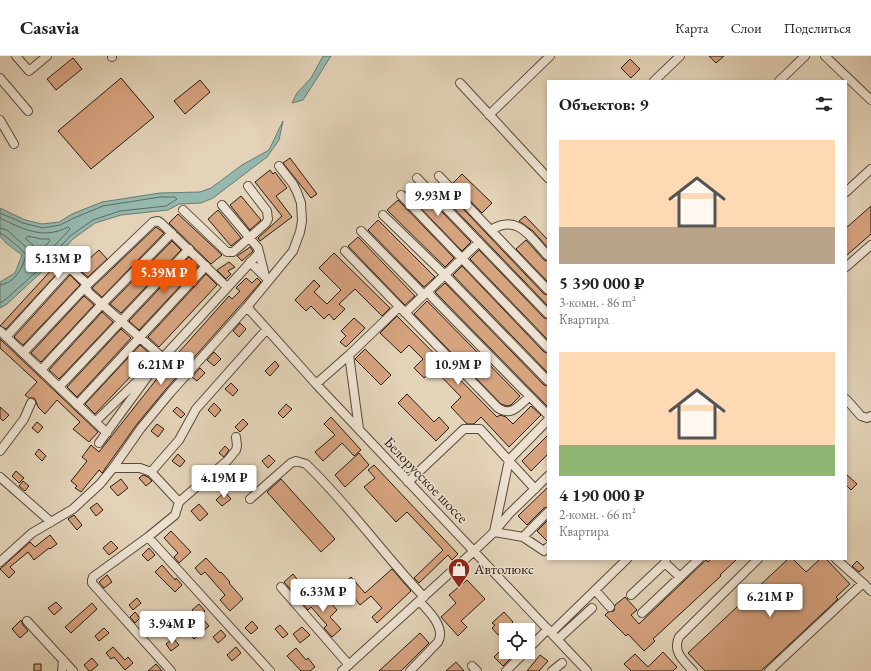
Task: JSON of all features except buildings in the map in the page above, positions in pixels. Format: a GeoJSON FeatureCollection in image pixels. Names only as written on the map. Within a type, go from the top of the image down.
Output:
{"type":"FeatureCollection","features":[{"type":"Feature","properties":{"kind":"street"},"geometry":{"type":"LineString","coordinates":[[16,56],[29,71],[47,56]]}},
{"type":"Feature","properties":{"kind":"street"},"geometry":{"type":"LineString","coordinates":[[489,115],[550,56]]}},
{"type":"Feature","properties":{"kind":"street"},"geometry":{"type":"LineString","coordinates":[[655,80],[680,56]]}},
{"type":"Feature","properties":{"kind":"street"},"geometry":{"type":"LineString","coordinates":[[780,80],[805,56]]}},
{"type":"Feature","properties":{"kind":"street"},"geometry":{"type":"LineString","coordinates":[[825,56],[871,100]]}},
{"type":"Feature","properties":{"kind":"street"},"geometry":{"type":"LineString","coordinates":[[0,78],[28,111]]}},
{"type":"Feature","properties":{"kind":"street"},"geometry":{"type":"LineString","coordinates":[[460,83],[547,177]]}},
{"type":"Feature","properties":{"kind":"street"},"geometry":{"type":"LineString","coordinates":[[0,120],[14,144]]}},
{"type":"Feature","properties":{"kind":"street"},"geometry":{"type":"LineString","coordinates":[[0,562],[32,533],[73,509],[100,484],[141,428],[170,393],[247,307],[267,278],[293,251],[300,232],[302,221],[301,203],[293,184],[278,166]]}},
{"type":"Feature","properties":{"kind":"street"},"geometry":{"type":"LineString","coordinates":[[847,191],[871,169]]}},
{"type":"Feature","properties":{"kind":"street"},"geometry":{"type":"LineString","coordinates":[[439,176],[547,289]]}},
{"type":"Feature","properties":{"kind":"street"},"geometry":{"type":"LineString","coordinates":[[417,178],[547,313]]}},
{"type":"Feature","properties":{"kind":"street"},"geometry":{"type":"LineString","coordinates":[[183,210],[226,252],[233,252],[266,222],[268,215],[267,211],[248,186]]}},
{"type":"Feature","properties":{"kind":"street"},"geometry":{"type":"LineString","coordinates":[[401,195],[547,347]]}},
{"type":"Feature","properties":{"kind":"street"},"geometry":{"type":"LineString","coordinates":[[222,205],[258,248],[267,278]]}},
{"type":"Feature","properties":{"kind":"street"},"geometry":{"type":"LineString","coordinates":[[383,215],[445,275],[547,380]]}},
{"type":"Feature","properties":{"kind":"street"},"geometry":{"type":"LineString","coordinates":[[23,353],[86,286],[153,222],[158,221],[172,233],[227,287]]}},
{"type":"Feature","properties":{"kind":"street"},"geometry":{"type":"LineString","coordinates":[[491,230],[502,225],[513,224],[523,229],[547,255]]}},
{"type":"Feature","properties":{"kind":"street"},"geometry":{"type":"LineString","coordinates":[[362,231],[547,414]]}},
{"type":"Feature","properties":{"kind":"street"},"geometry":{"type":"LineString","coordinates":[[41,370],[102,304],[172,233]]}},
{"type":"Feature","properties":{"kind":"street"},"geometry":{"type":"LineString","coordinates":[[316,384],[402,310],[425,294],[479,242]]}},
{"type":"Feature","properties":{"kind":"street"},"geometry":{"type":"LineString","coordinates":[[847,266],[871,245]]}},
{"type":"Feature","properties":{"kind":"street"},"geometry":{"type":"LineString","coordinates":[[59,387],[189,249]]}},
{"type":"Feature","properties":{"kind":"street"},"geometry":{"type":"LineString","coordinates":[[345,251],[498,408],[504,412],[512,412],[529,397]]}},
{"type":"Feature","properties":{"kind":"street"},"geometry":{"type":"LineString","coordinates":[[95,422],[162,357],[259,253]]}},
{"type":"Feature","properties":{"kind":"street"},"geometry":{"type":"LineString","coordinates":[[250,262],[267,278]]}},
{"type":"Feature","properties":{"kind":"street"},"geometry":{"type":"LineString","coordinates":[[77,405],[206,266]]}},
{"type":"Feature","properties":{"kind":"street"},"geometry":{"type":"LineString","coordinates":[[107,433],[3,334],[66,271],[71,269],[84,282],[88,292],[162,357]]}},
{"type":"Feature","properties":{"kind":"street","name":"Белорусское шоссе"},"geometry":{"type":"LineString","coordinates":[[247,307],[316,384],[587,671]]}},
{"type":"Feature","properties":{"kind":"street"},"geometry":{"type":"LineString","coordinates":[[151,472],[178,440],[196,409],[267,329]]}},
{"type":"Feature","properties":{"kind":"street"},"geometry":{"type":"LineString","coordinates":[[349,355],[359,430]]}},
{"type":"Feature","properties":{"kind":"street"},"geometry":{"type":"LineString","coordinates":[[99,443],[162,357]]}},
{"type":"Feature","properties":{"kind":"street"},"geometry":{"type":"LineString","coordinates":[[847,400],[861,416],[868,418],[871,416]]}},
{"type":"Feature","properties":{"kind":"street"},"geometry":{"type":"LineString","coordinates":[[0,451],[24,419],[32,403]]}},
{"type":"Feature","properties":{"kind":"street"},"geometry":{"type":"LineString","coordinates":[[494,532],[509,460],[547,421]]}},
{"type":"Feature","properties":{"kind":"street"},"geometry":{"type":"LineString","coordinates":[[408,482],[464,429],[480,429],[535,489]]}},
{"type":"Feature","properties":{"kind":"street"},"geometry":{"type":"LineString","coordinates":[[171,671],[92,583],[92,580],[93,577],[148,537],[174,514],[179,502],[228,460],[236,450],[236,437]]}},
{"type":"Feature","properties":{"kind":"street"},"geometry":{"type":"LineString","coordinates":[[250,499],[287,466],[296,461],[306,464],[364,526],[410,582],[440,630],[440,639],[438,642],[410,671]]}},
{"type":"Feature","properties":{"kind":"street"},"geometry":{"type":"LineString","coordinates":[[113,468],[140,468],[151,472],[179,502]]}},
{"type":"Feature","properties":{"kind":"street"},"geometry":{"type":"LineString","coordinates":[[0,477],[51,522]]}},
{"type":"Feature","properties":{"kind":"street"},"geometry":{"type":"LineString","coordinates":[[342,671],[474,551],[547,477]]}},
{"type":"Feature","properties":{"kind":"street"},"geometry":{"type":"LineString","coordinates":[[523,537],[547,513]]}},
{"type":"Feature","properties":{"kind":"street"},"geometry":{"type":"LineString","coordinates":[[494,532],[523,537],[544,551],[547,548]]}},
{"type":"Feature","properties":{"kind":"street"},"geometry":{"type":"LineString","coordinates":[[148,537],[270,671]]}},
{"type":"Feature","properties":{"kind":"street"},"geometry":{"type":"LineString","coordinates":[[535,643],[595,590],[626,560]]}},
{"type":"Feature","properties":{"kind":"street"},"geometry":{"type":"LineString","coordinates":[[642,613],[698,560]]}},
{"type":"Feature","properties":{"kind":"street"},"geometry":{"type":"LineString","coordinates":[[694,671],[677,651],[676,646],[679,637],[757,560]]}},
{"type":"Feature","properties":{"kind":"street"},"geometry":{"type":"LineString","coordinates":[[837,560],[871,591]]}},
{"type":"Feature","properties":{"kind":"street"},"geometry":{"type":"LineString","coordinates":[[631,595],[666,561],[680,577]]}},
{"type":"Feature","properties":{"kind":"street"},"geometry":{"type":"LineString","coordinates":[[769,671],[863,583]]}},
{"type":"Feature","properties":{"kind":"street"},"geometry":{"type":"LineString","coordinates":[[282,587],[349,665]]}},
{"type":"Feature","properties":{"kind":"street"},"geometry":{"type":"LineString","coordinates":[[595,590],[610,607]]}},
{"type":"Feature","properties":{"kind":"street"},"geometry":{"type":"LineString","coordinates":[[558,639],[592,608]]}},
{"type":"Feature","properties":{"kind":"street"},"geometry":{"type":"LineString","coordinates":[[27,621],[73,671]]}},
{"type":"Feature","properties":{"kind":"street"},"geometry":{"type":"LineString","coordinates":[[506,671],[518,659]]}},
{"type":"Feature","properties":{"kind":"street"},"geometry":{"type":"LineString","coordinates":[[62,671],[63,660]]}},
{"type":"Feature","properties":{"kind":"street"},"geometry":{"type":"LineString","coordinates":[[552,671],[562,663]]}},
{"type":"Feature","properties":{"kind":"water"},"geometry":{"type":"Polygon","coordinates":[[[323,56],[331,56],[303,100],[292,103],[297,93],[311,78],[323,56]]]}},
{"type":"Feature","properties":{"kind":"water"},"geometry":{"type":"Polygon","coordinates":[[[283,121],[279,140],[267,157],[213,198],[201,203],[179,204],[168,210],[121,215],[95,223],[73,239],[48,266],[7,304],[0,308],[0,282],[15,273],[22,255],[6,243],[0,236],[0,208],[25,220],[42,224],[59,222],[72,214],[102,202],[160,193],[200,192],[211,188],[242,165],[269,150],[283,121]]]}},
{"type":"Feature","properties":{"kind":"place","name":"Автолюкс"},"geometry":{"type":"Point","coordinates":[459,588]}}]}
